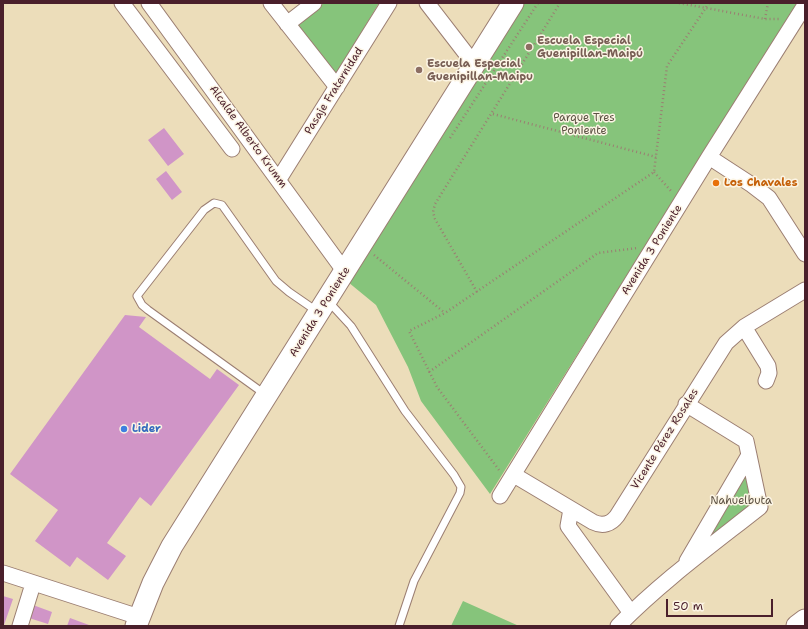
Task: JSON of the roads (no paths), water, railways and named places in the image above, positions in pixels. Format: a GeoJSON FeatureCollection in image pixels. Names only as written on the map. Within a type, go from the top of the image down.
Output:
{"type":"FeatureCollection","features":[{"type":"Feature","properties":{"kind":"main road","name":"Avenida 3 Poniente"},"geometry":{"type":"LineString","coordinates":[[137,622],[165,558],[512,3]]}},
{"type":"Feature","properties":{"kind":"main road"},"geometry":{"type":"LineString","coordinates":[[797,626],[805,620]]}},
{"type":"Feature","properties":{"kind":"street"},"geometry":{"type":"LineString","coordinates":[[122,3],[232,149]]}},
{"type":"Feature","properties":{"kind":"street","name":"Alcalde Alberto Krumm"},"geometry":{"type":"LineString","coordinates":[[149,3],[279,179],[345,272]]}},
{"type":"Feature","properties":{"kind":"street"},"geometry":{"type":"LineString","coordinates":[[271,3],[337,87]]}},
{"type":"Feature","properties":{"kind":"street"},"geometry":{"type":"LineString","coordinates":[[287,24],[314,3]]}},
{"type":"Feature","properties":{"kind":"street","name":"Pasaje Fraternidad"},"geometry":{"type":"LineString","coordinates":[[279,179],[389,3]]}},
{"type":"Feature","properties":{"kind":"street"},"geometry":{"type":"LineString","coordinates":[[427,3],[474,64]]}},
{"type":"Feature","properties":{"kind":"street","name":"Avenida 3 Poniente"},"geometry":{"type":"LineString","coordinates":[[500,496],[709,157],[805,5]]}},
{"type":"Feature","properties":{"kind":"street"},"geometry":{"type":"LineString","coordinates":[[709,157],[752,185],[768,198],[780,213],[805,254]]}},
{"type":"Feature","properties":{"kind":"street","name":"Vicente Pérez Rosales"},"geometry":{"type":"LineString","coordinates":[[512,477],[597,524],[605,524],[614,520],[726,342],[744,327],[805,290]]}},
{"type":"Feature","properties":{"kind":"street"},"geometry":{"type":"LineString","coordinates":[[744,327],[768,366],[769,373],[766,381]]}},
{"type":"Feature","properties":{"kind":"street"},"geometry":{"type":"LineString","coordinates":[[618,626],[631,613],[683,569],[760,507],[746,441],[686,404]]}},
{"type":"Feature","properties":{"kind":"street"},"geometry":{"type":"LineString","coordinates":[[683,569],[749,455]]}},
{"type":"Feature","properties":{"kind":"street"},"geometry":{"type":"LineString","coordinates":[[571,509],[568,526],[631,613]]}},
{"type":"Feature","properties":{"kind":"street"},"geometry":{"type":"LineString","coordinates":[[3,573],[137,622]]}},
{"type":"Feature","properties":{"kind":"street"},"geometry":{"type":"LineString","coordinates":[[20,626],[33,584]]}},
{"type":"Feature","properties":{"kind":"lane"},"geometry":{"type":"LineString","coordinates":[[267,395],[148,310],[142,305],[137,296],[204,210],[214,203],[222,206],[227,212],[276,281],[289,292],[323,307],[351,326],[405,411],[461,487],[460,493],[414,581],[399,626]]}},
{"type":"Feature","properties":{"kind":"place","name":"Escuela Especial Guenipillan-Maipú"},"geometry":{"type":"Point","coordinates":[529,47]}},
{"type":"Feature","properties":{"kind":"place","name":"Escuela Especial Guenipillan-Maipu"},"geometry":{"type":"Point","coordinates":[419,70]}},
{"type":"Feature","properties":{"kind":"place","name":"Los Chavales"},"geometry":{"type":"Point","coordinates":[716,183]}},
{"type":"Feature","properties":{"kind":"place","name":"Lider"},"geometry":{"type":"Point","coordinates":[124,429]}},
{"type":"Feature","properties":{"kind":"park label","name":"Parque Tres Poniente"},"geometry":{"type":"Point","coordinates":[584,124]}},
{"type":"Feature","properties":{"kind":"park label","name":"Nahuelbuta"},"geometry":{"type":"Point","coordinates":[741,501]}}]}
